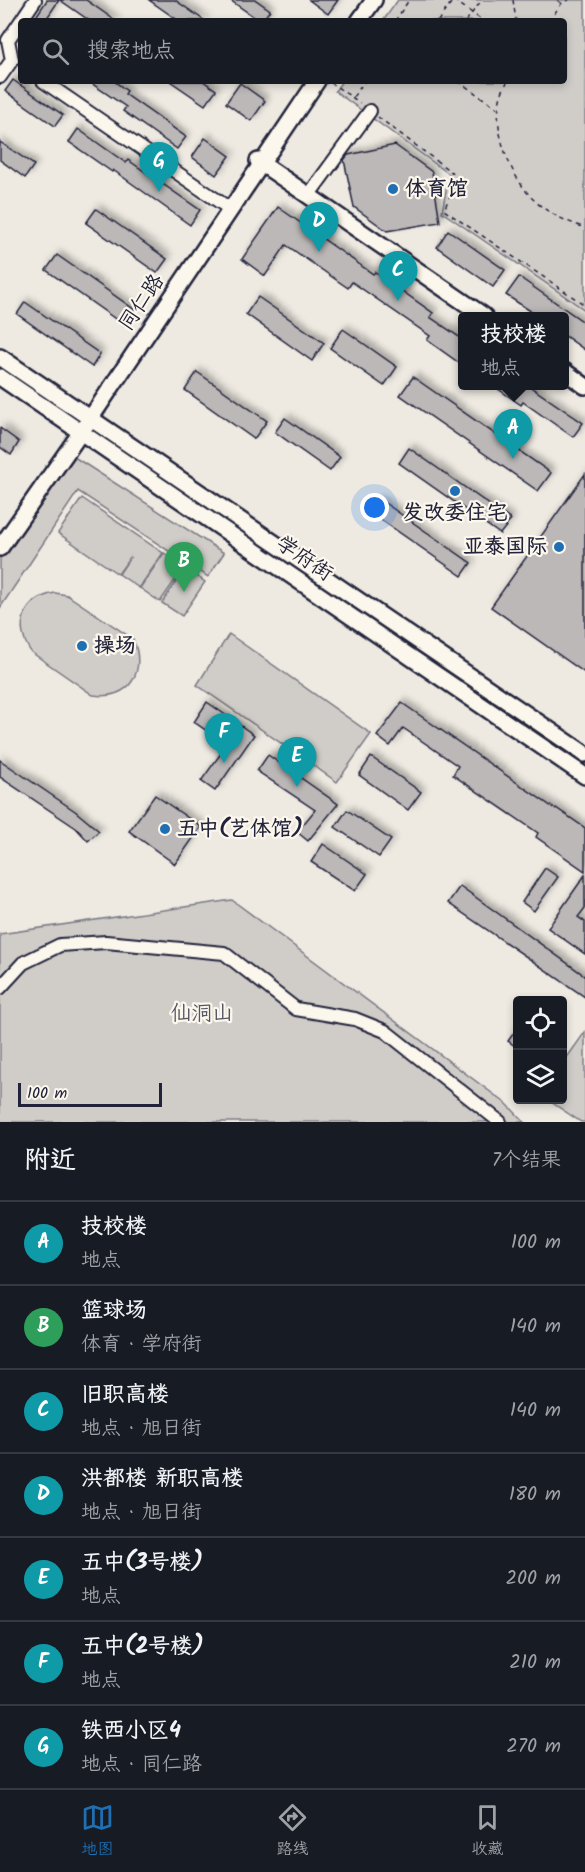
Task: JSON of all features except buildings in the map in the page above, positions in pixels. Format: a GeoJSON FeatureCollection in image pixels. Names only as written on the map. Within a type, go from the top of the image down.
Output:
{"type":"FeatureCollection","features":[{"type":"Feature","properties":{"kind":"main road"},"geometry":{"type":"LineString","coordinates":[[353,18],[366,0]]}},
{"type":"Feature","properties":{"kind":"main road"},"geometry":{"type":"LineString","coordinates":[[361,18],[374,0]]}},
{"type":"Feature","properties":{"kind":"main road","name":"同仁路"},"geometry":{"type":"LineString","coordinates":[[260,162],[309,84]]}},
{"type":"Feature","properties":{"kind":"main road","name":"同仁路"},"geometry":{"type":"LineString","coordinates":[[0,548],[228,208],[315,84]]}},
{"type":"Feature","properties":{"kind":"main road"},"geometry":{"type":"LineString","coordinates":[[260,162],[478,312]]}},
{"type":"Feature","properties":{"kind":"main road","name":"学府街"},"geometry":{"type":"LineString","coordinates":[[0,357],[585,754]]}},
{"type":"Feature","properties":{"kind":"main road"},"geometry":{"type":"LineString","coordinates":[[569,375],[585,386]]}},
{"type":"Feature","properties":{"kind":"main road","name":"学府街"},"geometry":{"type":"LineString","coordinates":[[0,377],[585,776]]}},
{"type":"Feature","properties":{"kind":"main road","name":"同仁路"},"geometry":{"type":"LineString","coordinates":[[0,536],[78,430]]}},
{"type":"Feature","properties":{"kind":"street"},"geometry":{"type":"LineString","coordinates":[[21,18],[30,2]]}},
{"type":"Feature","properties":{"kind":"street"},"geometry":{"type":"LineString","coordinates":[[0,77],[17,63],[8,40],[18,23]]}},
{"type":"Feature","properties":{"kind":"street"},"geometry":{"type":"LineString","coordinates":[[47,84],[228,208]]}},
{"type":"Feature","properties":{"kind":"street"},"geometry":{"type":"LineString","coordinates":[[308,196],[370,111]]}},
{"type":"Feature","properties":{"kind":"street"},"geometry":{"type":"LineString","coordinates":[[0,988],[23,963],[60,945],[106,942],[224,953],[296,1009],[355,1019],[384,1031],[500,1122]]}},
{"type":"Feature","properties":{"kind":"path"},"geometry":{"type":"LineString","coordinates":[[397,18],[409,0]]}},
{"type":"Feature","properties":{"kind":"path"},"geometry":{"type":"LineString","coordinates":[[440,18],[454,0],[479,18]]}},
{"type":"Feature","properties":{"kind":"path"},"geometry":{"type":"LineString","coordinates":[[468,18],[482,0]]}},
{"type":"Feature","properties":{"kind":"path"},"geometry":{"type":"LineString","coordinates":[[513,0],[516,18]]}},
{"type":"Feature","properties":{"kind":"path"},"geometry":{"type":"LineString","coordinates":[[556,0],[562,3]]}},
{"type":"Feature","properties":{"kind":"path"},"geometry":{"type":"LineString","coordinates":[[551,18],[562,3],[569,0]]}},
{"type":"Feature","properties":{"kind":"path"},"geometry":{"type":"LineString","coordinates":[[333,84],[454,174],[457,179],[444,210],[585,305]]}},
{"type":"Feature","properties":{"kind":"path"},"geometry":{"type":"LineString","coordinates":[[353,98],[363,84]]}},
{"type":"Feature","properties":{"kind":"path"},"geometry":{"type":"LineString","coordinates":[[463,84],[498,108]]}},
{"type":"Feature","properties":{"kind":"path"},"geometry":{"type":"LineString","coordinates":[[506,84],[502,89],[498,108],[501,139],[511,170],[533,199],[557,218],[585,228]]}},
{"type":"Feature","properties":{"kind":"green space"},"geometry":{"type":"Polygon","coordinates":[[[398,0],[585,0],[585,310],[442,212],[449,174],[335,91],[340,84],[567,84],[567,18],[385,18],[398,0]]]}},
{"type":"Feature","properties":{"kind":"green space"},"geometry":{"type":"Polygon","coordinates":[[[71,455],[224,553],[208,577],[78,491],[0,608],[0,557],[71,455]]]}},
{"type":"Feature","properties":{"kind":"green space"},"geometry":{"type":"Polygon","coordinates":[[[82,498],[163,553],[139,588],[119,574],[131,556],[118,574],[58,533],[82,498]]]}},
{"type":"Feature","properties":{"kind":"green space"},"geometry":{"type":"Polygon","coordinates":[[[164,553],[184,567],[160,602],[140,588],[164,553]]]}},
{"type":"Feature","properties":{"kind":"green space"},"geometry":{"type":"Polygon","coordinates":[[[185,568],[205,582],[182,616],[162,603],[185,568]]]}},
{"type":"Feature","properties":{"kind":"green space","name":"操场"},"geometry":{"type":"Polygon","coordinates":[[[55,593],[67,595],[133,639],[138,662],[132,681],[126,688],[106,696],[93,695],[31,652],[23,632],[25,615],[36,601],[55,593]]]}},
{"type":"Feature","properties":{"kind":"green space"},"geometry":{"type":"Polygon","coordinates":[[[229,634],[371,734],[337,782],[197,685],[229,634]]]}},
{"type":"Feature","properties":{"kind":"green space","name":"仙洞山"},"geometry":{"type":"Polygon","coordinates":[[[232,900],[508,1105],[524,1122],[0,1122],[0,934],[232,900]]]}},
{"type":"Feature","properties":{"kind":"green space"},"geometry":{"type":"Polygon","coordinates":[[[585,1032],[585,1122],[581,1122],[554,1104],[567,1104],[567,1057],[585,1032]]]}},
{"type":"Feature","properties":{"kind":"place","name":"体育馆"},"geometry":{"type":"Point","coordinates":[393,189]}},
{"type":"Feature","properties":{"kind":"place","name":"铁西小区4"},"geometry":{"type":"Point","coordinates":[159,192]}},
{"type":"Feature","properties":{"kind":"place","name":"洪都楼 新职高楼"},"geometry":{"type":"Point","coordinates":[319,252]}},
{"type":"Feature","properties":{"kind":"place","name":"旧职高楼"},"geometry":{"type":"Point","coordinates":[398,301]}},
{"type":"Feature","properties":{"kind":"place","name":"技校楼"},"geometry":{"type":"Point","coordinates":[513,459]}},
{"type":"Feature","properties":{"kind":"place","name":"发改委住宅"},"geometry":{"type":"Point","coordinates":[455,491]}},
{"type":"Feature","properties":{"kind":"place","name":"亚泰国际"},"geometry":{"type":"Point","coordinates":[559,547]}},
{"type":"Feature","properties":{"kind":"place","name":"篮球场"},"geometry":{"type":"Point","coordinates":[184,592]}},
{"type":"Feature","properties":{"kind":"place","name":"操场"},"geometry":{"type":"Point","coordinates":[82,646]}},
{"type":"Feature","properties":{"kind":"place","name":"五中(2号楼)"},"geometry":{"type":"Point","coordinates":[224,763]}},
{"type":"Feature","properties":{"kind":"place","name":"五中(3号楼)"},"geometry":{"type":"Point","coordinates":[297,787]}},
{"type":"Feature","properties":{"kind":"place","name":"五中(艺体馆)"},"geometry":{"type":"Point","coordinates":[165,829]}}]}
